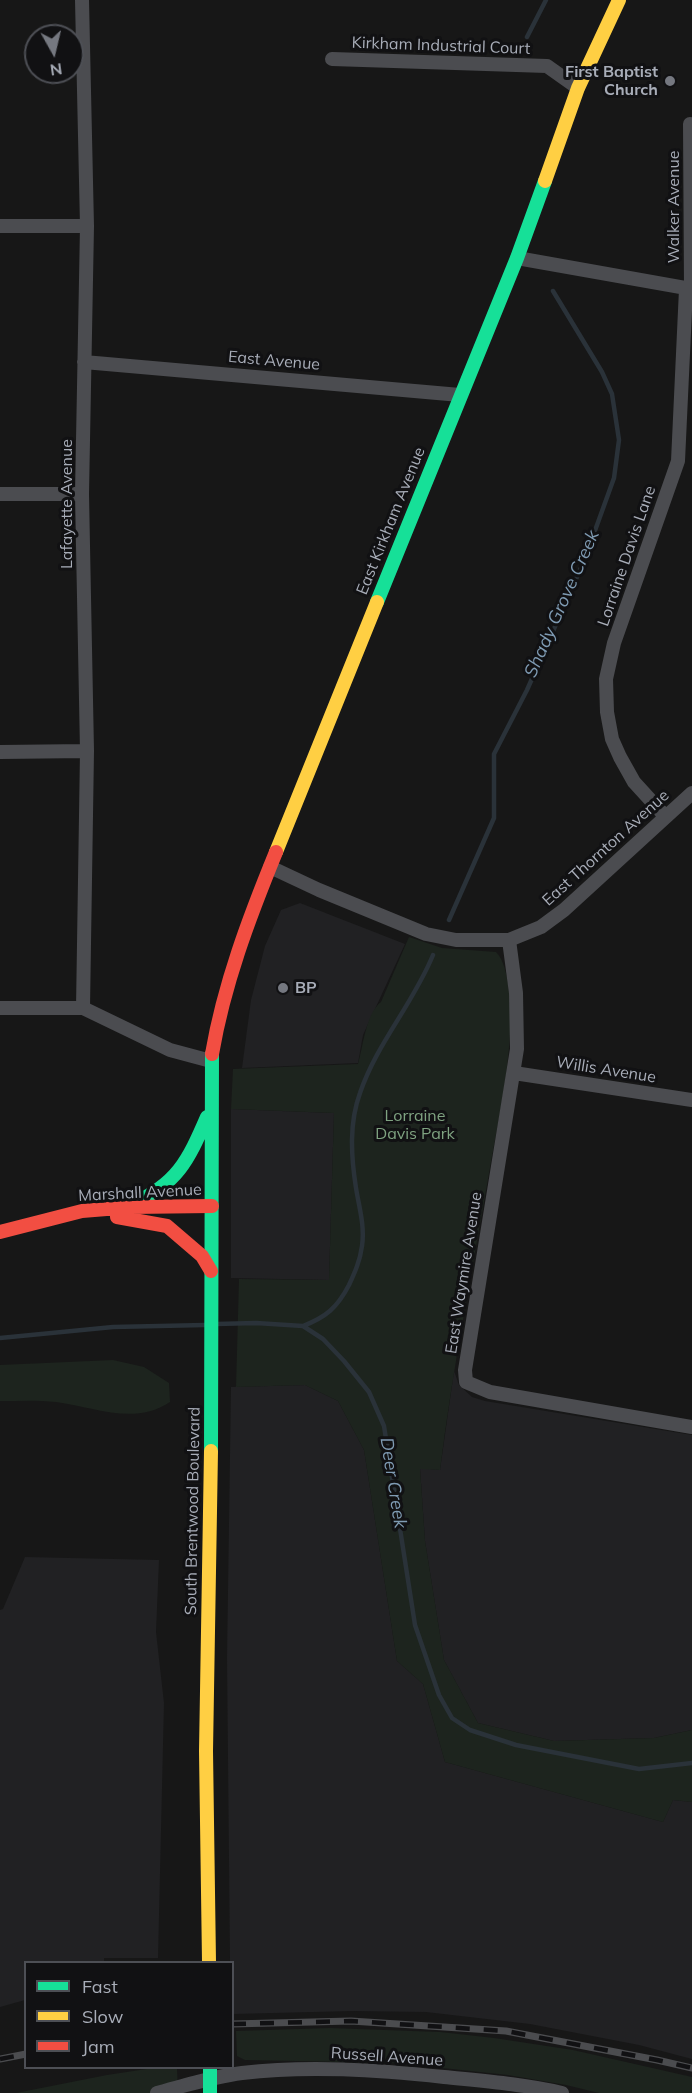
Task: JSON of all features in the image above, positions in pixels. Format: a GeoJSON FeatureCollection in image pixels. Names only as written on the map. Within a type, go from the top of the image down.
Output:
{"type":"FeatureCollection","features":[{"type":"Feature","properties":{"kind":"main road","name":"East Kirkham Avenue"},"geometry":{"type":"LineString","coordinates":[[211,1061],[218,1020],[236,957],[270,867],[517,258],[578,88],[619,0]]}},
{"type":"Feature","properties":{"kind":"main road","name":"South Brentwood Boulevard"},"geometry":{"type":"LineString","coordinates":[[209,1961],[206,1751],[211,1394],[211,1061]]}},
{"type":"Feature","properties":{"kind":"main road"},"geometry":{"type":"LineString","coordinates":[[121,1208],[148,1198],[174,1179],[188,1160],[210,1112]]}},
{"type":"Feature","properties":{"kind":"main road","name":"Marshall Avenue"},"geometry":{"type":"LineString","coordinates":[[0,1232],[59,1215],[121,1208],[212,1206]]}},
{"type":"Feature","properties":{"kind":"main road"},"geometry":{"type":"LineString","coordinates":[[59,1215],[118,1217],[167,1227],[202,1256],[211,1271]]}},
{"type":"Feature","properties":{"kind":"main road"},"geometry":{"type":"LineString","coordinates":[[210,2073],[210,2093]]}},
{"type":"Feature","properties":{"kind":"street","name":"Lafayette Avenue"},"geometry":{"type":"LineString","coordinates":[[82,0],[87,226],[82,494],[87,751],[83,1008]]}},
{"type":"Feature","properties":{"kind":"street","name":"Kirkham Industrial Court"},"geometry":{"type":"LineString","coordinates":[[332,59],[547,66],[578,88]]}},
{"type":"Feature","properties":{"kind":"street","name":"Walker Avenue"},"geometry":{"type":"LineString","coordinates":[[690,124],[690,289]]}},
{"type":"Feature","properties":{"kind":"street"},"geometry":{"type":"LineString","coordinates":[[0,226],[87,226]]}},
{"type":"Feature","properties":{"kind":"street"},"geometry":{"type":"LineString","coordinates":[[517,258],[690,289]]}},
{"type":"Feature","properties":{"kind":"street","name":"Lorraine Davis Lane"},"geometry":{"type":"LineString","coordinates":[[665,816],[634,782],[620,757],[612,738],[607,712],[606,679],[614,643],[678,461],[690,289]]}},
{"type":"Feature","properties":{"kind":"street","name":"East Avenue"},"geometry":{"type":"LineString","coordinates":[[84,362],[460,395]]}},
{"type":"Feature","properties":{"kind":"street"},"geometry":{"type":"LineString","coordinates":[[0,494],[82,494]]}},
{"type":"Feature","properties":{"kind":"street"},"geometry":{"type":"LineString","coordinates":[[0,752],[87,751]]}},
{"type":"Feature","properties":{"kind":"street","name":"East Thornton Avenue"},"geometry":{"type":"LineString","coordinates":[[270,867],[426,934],[456,940],[509,940],[541,927],[564,910],[692,793]]}},
{"type":"Feature","properties":{"kind":"street","name":"East Waymire Avenue"},"geometry":{"type":"LineString","coordinates":[[509,940],[518,1021],[514,1073],[465,1370],[466,1382],[490,1392],[692,1427]]}},
{"type":"Feature","properties":{"kind":"street"},"geometry":{"type":"LineString","coordinates":[[0,1008],[83,1008],[170,1050],[211,1061]]}},
{"type":"Feature","properties":{"kind":"street","name":"Willis Avenue"},"geometry":{"type":"LineString","coordinates":[[514,1073],[692,1100]]}},
{"type":"Feature","properties":{"kind":"street","name":"Russell Avenue"},"geometry":{"type":"LineString","coordinates":[[157,2093],[210,2073],[321,2069],[392,2072],[562,2093]]}},
{"type":"Feature","properties":{"kind":"shaded area"},"geometry":{"type":"Polygon","coordinates":[[[300,903],[405,944],[363,1035],[358,1063],[242,1068],[251,1000],[265,946],[281,910],[300,903]]]}},
{"type":"Feature","properties":{"kind":"shaded area"},"geometry":{"type":"Polygon","coordinates":[[[231,1109],[334,1113],[329,1280],[231,1278],[231,1109]]]}},
{"type":"Feature","properties":{"kind":"shaded area"},"geometry":{"type":"Polygon","coordinates":[[[454,1371],[459,1385],[472,1397],[485,1401],[692,1435],[692,1730],[654,1738],[554,1741],[478,1723],[444,1660],[425,1541],[420,1468],[440,1470],[454,1371]]]}},
{"type":"Feature","properties":{"kind":"shaded area"},"geometry":{"type":"Polygon","coordinates":[[[305,1385],[338,1401],[364,1450],[397,1661],[423,1684],[445,1762],[663,1822],[673,1800],[692,1802],[692,2059],[639,2045],[530,2024],[426,2012],[234,2014],[234,1961],[230,1961],[227,1658],[231,1387],[305,1385]]]}},
{"type":"Feature","properties":{"kind":"shaded area"},"geometry":{"type":"Polygon","coordinates":[[[25,1557],[159,1560],[156,1632],[164,1703],[158,1958],[24,1961],[24,2000],[0,2007],[0,1610],[3,1609],[25,1557]]]}},
{"type":"Feature","properties":{"kind":"green space","name":"Lorraine Davis Park"},"geometry":{"type":"Polygon","coordinates":[[[409,937],[442,948],[496,952],[505,968],[510,1004],[509,1053],[504,1090],[456,1361],[440,1470],[420,1469],[425,1541],[444,1660],[478,1723],[554,1741],[654,1738],[692,1730],[692,1802],[673,1800],[663,1822],[445,1762],[423,1684],[397,1661],[364,1450],[338,1401],[305,1385],[236,1387],[239,1279],[329,1280],[334,1113],[231,1109],[233,1069],[358,1064],[368,1022],[381,1002],[409,937]]]}},
{"type":"Feature","properties":{"kind":"green space"},"geometry":{"type":"Polygon","coordinates":[[[113,1360],[144,1367],[169,1383],[170,1402],[142,1413],[128,1414],[56,1402],[0,1401],[0,1365],[113,1360]]]}},
{"type":"Feature","properties":{"kind":"green space"},"geometry":{"type":"Polygon","coordinates":[[[330,2028],[440,2032],[573,2050],[692,2077],[692,2093],[599,2093],[508,2075],[396,2063],[245,2060],[237,2056],[236,2031],[330,2028]]]}},
{"type":"Feature","properties":{"kind":"green space"},"geometry":{"type":"Polygon","coordinates":[[[146,2069],[177,2069],[178,2093],[16,2093],[146,2069]]]}},
{"type":"Feature","properties":{"kind":"waterway","name":"Shady Grove Creek"},"geometry":{"type":"LineString","coordinates":[[527,37],[546,0]]}},
{"type":"Feature","properties":{"kind":"waterway","name":"Shady Grove Creek"},"geometry":{"type":"LineString","coordinates":[[449,920],[494,818],[494,754],[527,690],[584,561],[614,478],[619,440],[612,394],[602,372],[553,291]]}},
{"type":"Feature","properties":{"kind":"waterway","name":"Shady Grove Creek"},"geometry":{"type":"LineString","coordinates":[[303,1326],[318,1319],[335,1306],[349,1285],[357,1266],[363,1231],[352,1152],[356,1104],[376,1057],[416,990],[433,955]]}},
{"type":"Feature","properties":{"kind":"waterway","name":"Deer Creek"},"geometry":{"type":"LineString","coordinates":[[216,1324],[256,1323],[303,1326],[323,1339],[369,1392],[384,1426],[415,1625],[439,1695],[452,1718],[470,1730],[516,1745],[639,1769],[692,1763]]}},
{"type":"Feature","properties":{"kind":"waterway","name":"Deer Creek"},"geometry":{"type":"LineString","coordinates":[[0,1338],[113,1327],[205,1325]]}},
{"type":"Feature","properties":{"kind":"railway"},"geometry":{"type":"LineString","coordinates":[[234,2024],[351,2021],[506,2031],[692,2068]]}},
{"type":"Feature","properties":{"kind":"railway"},"geometry":{"type":"LineString","coordinates":[[0,2059],[24,2054]]}},
{"type":"Feature","properties":{"kind":"traffic: fast"},"geometry":{"type":"LineString","coordinates":[[377,602],[517,258],[545,181]]}},
{"type":"Feature","properties":{"kind":"traffic: fast"},"geometry":{"type":"LineString","coordinates":[[211,1451],[212,1054]]}},
{"type":"Feature","properties":{"kind":"traffic: fast"},"geometry":{"type":"LineString","coordinates":[[132,1204],[160,1188],[179,1170],[194,1146],[207,1117]]}},
{"type":"Feature","properties":{"kind":"traffic: fast"},"geometry":{"type":"LineString","coordinates":[[210,2069],[210,2093]]}},
{"type":"Feature","properties":{"kind":"traffic: slow"},"geometry":{"type":"LineString","coordinates":[[545,181],[578,88],[619,0]]}},
{"type":"Feature","properties":{"kind":"traffic: slow"},"geometry":{"type":"LineString","coordinates":[[276,852],[377,602]]}},
{"type":"Feature","properties":{"kind":"traffic: slow"},"geometry":{"type":"LineString","coordinates":[[209,1961],[206,1751],[211,1451]]}},
{"type":"Feature","properties":{"kind":"traffic: jam"},"geometry":{"type":"LineString","coordinates":[[212,1054],[223,1002],[238,951],[276,852]]}},
{"type":"Feature","properties":{"kind":"traffic: jam"},"geometry":{"type":"LineString","coordinates":[[0,1232],[82,1211],[131,1207],[212,1206]]}},
{"type":"Feature","properties":{"kind":"traffic: jam"},"geometry":{"type":"LineString","coordinates":[[117,1217],[167,1226],[202,1256],[211,1271]]}},
{"type":"Feature","properties":{"kind":"place","name":"First Baptist Church"},"geometry":{"type":"Point","coordinates":[670,81]}},
{"type":"Feature","properties":{"kind":"place","name":"BP"},"geometry":{"type":"Point","coordinates":[283,988]}}]}
